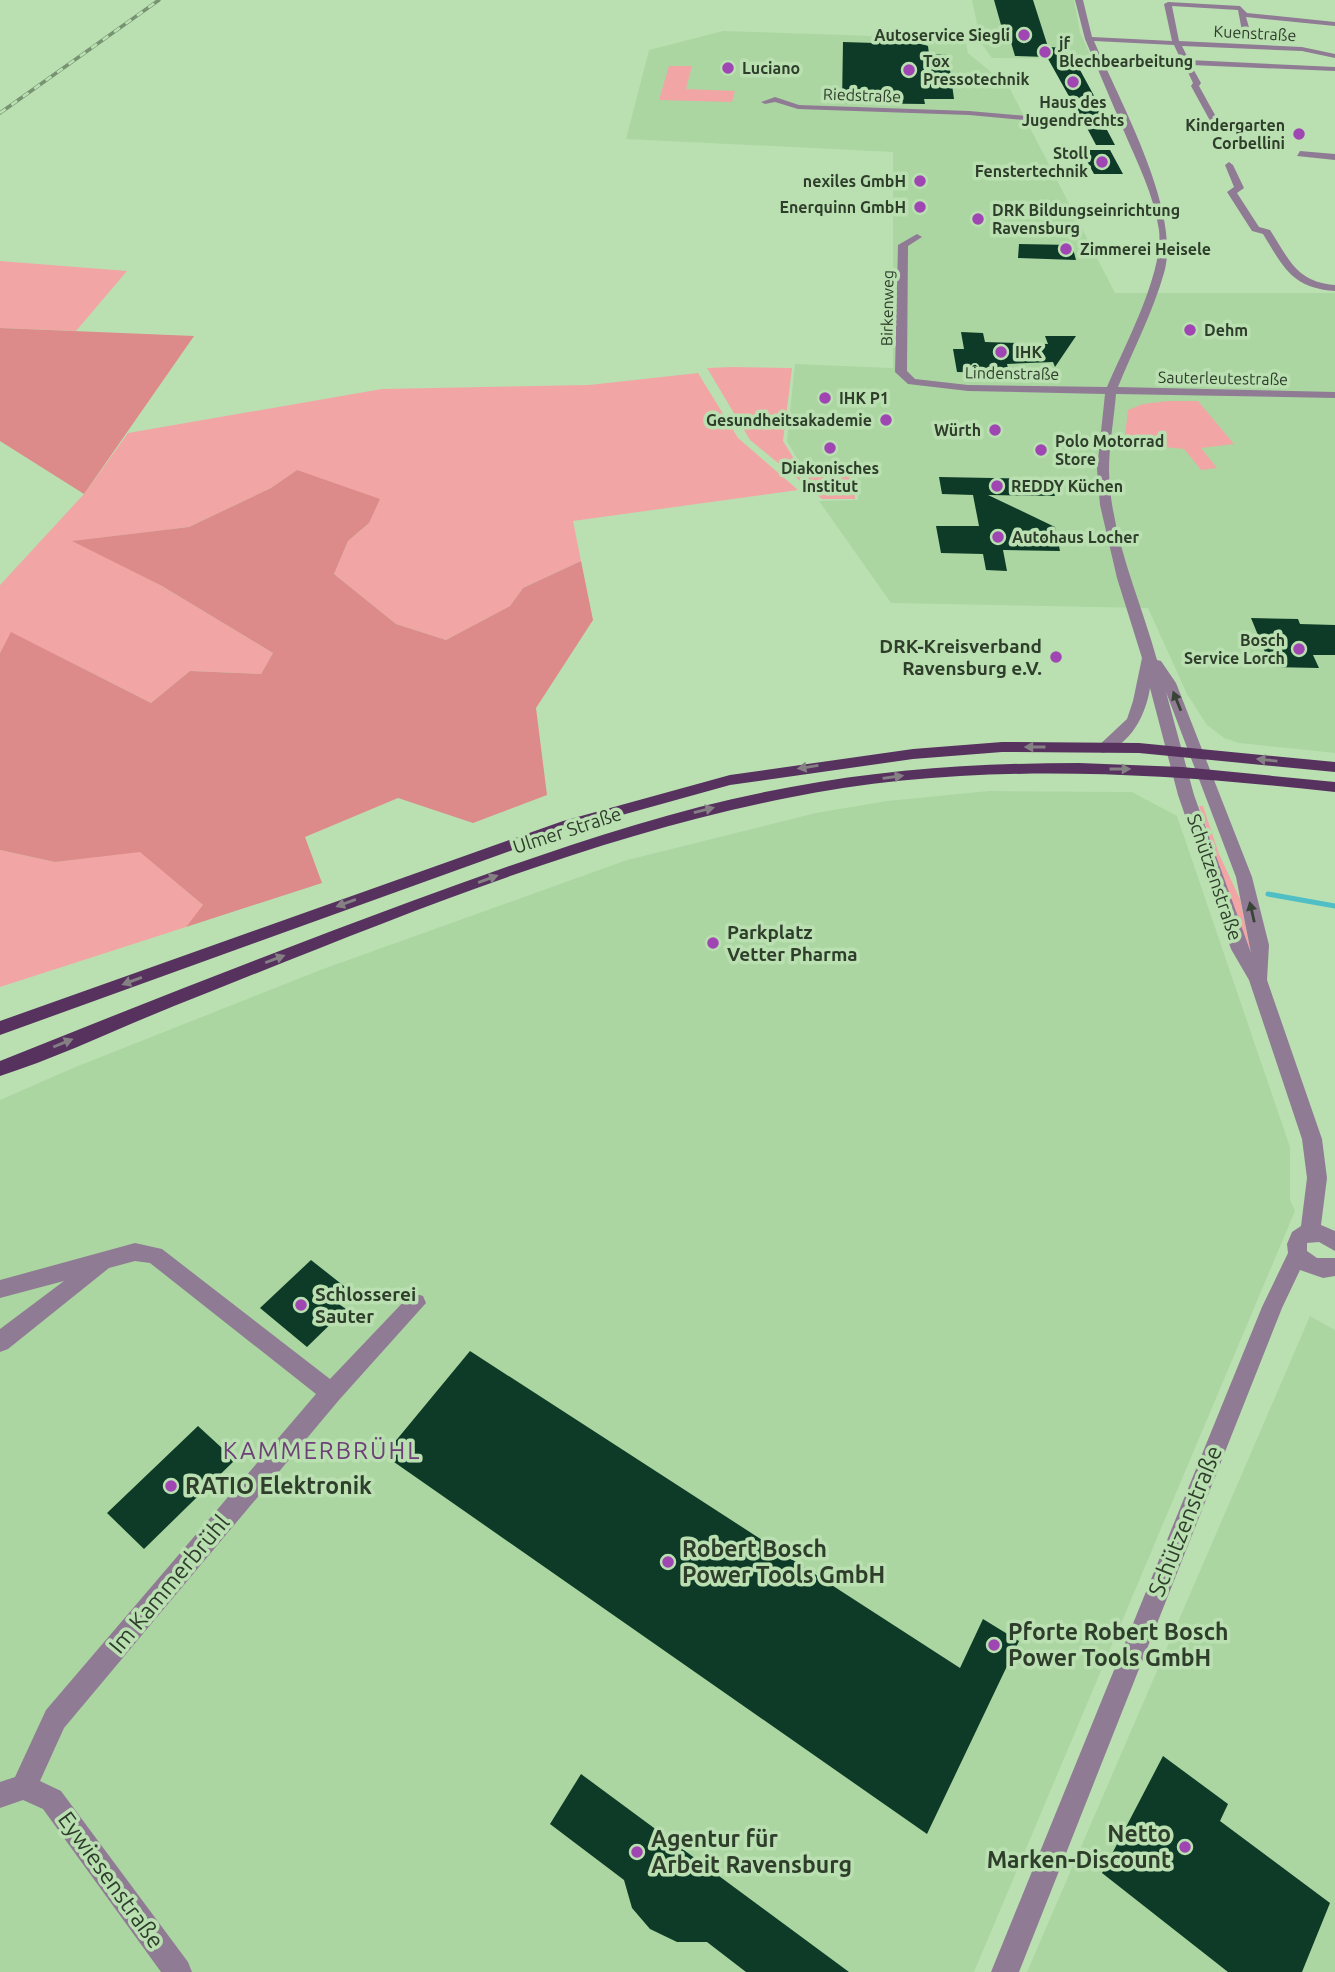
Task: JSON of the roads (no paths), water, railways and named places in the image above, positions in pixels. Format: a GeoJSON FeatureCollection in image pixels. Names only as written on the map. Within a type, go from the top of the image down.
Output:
{"type":"FeatureCollection","features":[{"type":"Feature","properties":{"kind":"main road","name":"Ulmer Straße"},"geometry":{"type":"LineString","coordinates":[[0,1028],[410,880],[647,800],[730,780],[913,754],[1002,747],[1174,750],[1335,767]]}},
{"type":"Feature","properties":{"kind":"main road","name":"Ulmer Straße"},"geometry":{"type":"LineString","coordinates":[[0,1069],[207,985],[482,881],[660,821],[742,800],[922,773],[1003,768],[1179,771],[1335,787]]}},
{"type":"Feature","properties":{"kind":"street"},"geometry":{"type":"LineString","coordinates":[[1079,0],[1089,38],[1160,209],[1164,253],[1145,314],[1111,390],[1103,469],[1106,505],[1179,771]]}},
{"type":"Feature","properties":{"kind":"street"},"geometry":{"type":"LineString","coordinates":[[1227,131],[1217,126],[1206,110],[1208,106],[1195,86],[1197,83],[1178,46],[1168,4],[1240,8],[1245,15],[1335,24]]}},
{"type":"Feature","properties":{"kind":"street"},"geometry":{"type":"LineString","coordinates":[[1245,15],[1242,16],[1246,31]]}},
{"type":"Feature","properties":{"kind":"street","name":"Kuenstraße"},"geometry":{"type":"LineString","coordinates":[[1089,38],[1178,46],[1302,49],[1335,56]]}},
{"type":"Feature","properties":{"kind":"street"},"geometry":{"type":"LineString","coordinates":[[1116,49],[1178,46]]}},
{"type":"Feature","properties":{"kind":"street"},"geometry":{"type":"LineString","coordinates":[[1125,63],[1335,69]]}},
{"type":"Feature","properties":{"kind":"street","name":"Riedstraße"},"geometry":{"type":"LineString","coordinates":[[765,102],[775,99],[798,107],[969,113],[1127,127]]}},
{"type":"Feature","properties":{"kind":"street"},"geometry":{"type":"LineString","coordinates":[[1300,154],[1335,157]]}},
{"type":"Feature","properties":{"kind":"street"},"geometry":{"type":"LineString","coordinates":[[1229,165],[1239,188],[1232,192],[1255,229],[1267,232],[1294,276],[1321,288],[1335,288]]}},
{"type":"Feature","properties":{"kind":"street","name":"Birkenweg"},"geometry":{"type":"LineString","coordinates":[[912,382],[901,372],[903,245],[917,237]]}},
{"type":"Feature","properties":{"kind":"street","name":"Lindenstraße"},"geometry":{"type":"LineString","coordinates":[[912,382],[968,388],[1111,390]]}},
{"type":"Feature","properties":{"kind":"street","name":"Sauterleutestraße"},"geometry":{"type":"LineString","coordinates":[[1111,390],[1329,395]]}},
{"type":"Feature","properties":{"kind":"street"},"geometry":{"type":"LineString","coordinates":[[1329,395],[1335,411]]}},
{"type":"Feature","properties":{"kind":"street"},"geometry":{"type":"LineString","coordinates":[[1103,747],[1127,732],[1137,718],[1148,654]]}},
{"type":"Feature","properties":{"kind":"street"},"geometry":{"type":"LineString","coordinates":[[1148,654],[1169,683],[1205,773]]}},
{"type":"Feature","properties":{"kind":"street","name":"Schützenstraße"},"geometry":{"type":"LineString","coordinates":[[1004,1972],[1122,1675],[1299,1261],[1297,1243],[1301,1236],[1320,1230],[1312,1139],[1258,980],[1240,948],[1179,771]]}},
{"type":"Feature","properties":{"kind":"street","name":"Schützenstraße"},"geometry":{"type":"LineString","coordinates":[[1205,773],[1244,877],[1260,945],[1258,980]]}},
{"type":"Feature","properties":{"kind":"street"},"geometry":{"type":"LineString","coordinates":[[0,1289],[135,1252],[155,1255],[331,1393]]}},
{"type":"Feature","properties":{"kind":"street"},"geometry":{"type":"LineString","coordinates":[[0,1342],[108,1258]]}},
{"type":"Feature","properties":{"kind":"street"},"geometry":{"type":"LineString","coordinates":[[1299,1261],[1320,1269],[1335,1268]]}},
{"type":"Feature","properties":{"kind":"street","name":"Im Kammerbrühl"},"geometry":{"type":"LineString","coordinates":[[12,1791],[55,1719],[331,1393],[416,1303]]}},
{"type":"Feature","properties":{"kind":"street","name":"Eywiesenstraße"},"geometry":{"type":"LineString","coordinates":[[12,1791],[52,1800],[177,1972]]}},
{"type":"Feature","properties":{"kind":"waterway"},"geometry":{"type":"LineString","coordinates":[[1268,894],[1335,906]]}},
{"type":"Feature","properties":{"kind":"railway"},"geometry":{"type":"LineString","coordinates":[[0,113],[159,0]]}},
{"type":"Feature","properties":{"kind":"place","name":"Autoservice Siegli"},"geometry":{"type":"Point","coordinates":[1024,35]}},
{"type":"Feature","properties":{"kind":"place","name":"jf Blechbearbeitung"},"geometry":{"type":"Point","coordinates":[1045,52]}},
{"type":"Feature","properties":{"kind":"place","name":"Luciano"},"geometry":{"type":"Point","coordinates":[728,68]}},
{"type":"Feature","properties":{"kind":"place","name":"Tox Pressotechnik"},"geometry":{"type":"Point","coordinates":[909,70]}},
{"type":"Feature","properties":{"kind":"place","name":"Haus des Jugendrechts"},"geometry":{"type":"Point","coordinates":[1073,82]}},
{"type":"Feature","properties":{"kind":"place","name":"Kindergarten Corbellini"},"geometry":{"type":"Point","coordinates":[1299,134]}},
{"type":"Feature","properties":{"kind":"place","name":"Stoll Fenstertechnik"},"geometry":{"type":"Point","coordinates":[1102,162]}},
{"type":"Feature","properties":{"kind":"place","name":"nexiles GmbH"},"geometry":{"type":"Point","coordinates":[920,181]}},
{"type":"Feature","properties":{"kind":"place","name":"Enerquinn GmbH"},"geometry":{"type":"Point","coordinates":[920,207]}},
{"type":"Feature","properties":{"kind":"place","name":"DRK Bildungseinrichtung Ravensburg"},"geometry":{"type":"Point","coordinates":[978,219]}},
{"type":"Feature","properties":{"kind":"place","name":"Zimmerei Heisele"},"geometry":{"type":"Point","coordinates":[1066,249]}},
{"type":"Feature","properties":{"kind":"place","name":"Dehm"},"geometry":{"type":"Point","coordinates":[1190,330]}},
{"type":"Feature","properties":{"kind":"place","name":"IHK"},"geometry":{"type":"Point","coordinates":[1001,352]}},
{"type":"Feature","properties":{"kind":"place","name":"IHK P1"},"geometry":{"type":"Point","coordinates":[825,398]}},
{"type":"Feature","properties":{"kind":"place","name":"Gesundheitsakademie"},"geometry":{"type":"Point","coordinates":[886,420]}},
{"type":"Feature","properties":{"kind":"place","name":"Würth"},"geometry":{"type":"Point","coordinates":[995,430]}},
{"type":"Feature","properties":{"kind":"place","name":"Diakonisches Institut"},"geometry":{"type":"Point","coordinates":[830,448]}},
{"type":"Feature","properties":{"kind":"place","name":"Polo Motorrad Store"},"geometry":{"type":"Point","coordinates":[1041,450]}},
{"type":"Feature","properties":{"kind":"place","name":"REDDY Küchen"},"geometry":{"type":"Point","coordinates":[997,486]}},
{"type":"Feature","properties":{"kind":"place","name":"Autohaus Locher"},"geometry":{"type":"Point","coordinates":[998,537]}},
{"type":"Feature","properties":{"kind":"place","name":"Bosch Service Lorch"},"geometry":{"type":"Point","coordinates":[1299,649]}},
{"type":"Feature","properties":{"kind":"place","name":"DRK-Kreisverband Ravensburg e.V."},"geometry":{"type":"Point","coordinates":[1056,657]}},
{"type":"Feature","properties":{"kind":"place","name":"Parkplatz Vetter Pharma"},"geometry":{"type":"Point","coordinates":[713,943]}},
{"type":"Feature","properties":{"kind":"place","name":"Schlosserei Sauter"},"geometry":{"type":"Point","coordinates":[301,1305]}},
{"type":"Feature","properties":{"kind":"place","name":"RATIO Elektronik"},"geometry":{"type":"Point","coordinates":[171,1486]}},
{"type":"Feature","properties":{"kind":"place","name":"Robert Bosch Power Tools GmbH"},"geometry":{"type":"Point","coordinates":[668,1562]}},
{"type":"Feature","properties":{"kind":"place","name":"Pforte Robert Bosch Power Tools GmbH"},"geometry":{"type":"Point","coordinates":[994,1645]}},
{"type":"Feature","properties":{"kind":"place","name":"Netto Marken-Discount"},"geometry":{"type":"Point","coordinates":[1185,1847]}},
{"type":"Feature","properties":{"kind":"place","name":"Agentur für Arbeit Ravensburg"},"geometry":{"type":"Point","coordinates":[637,1852]}},
{"type":"Feature","properties":{"kind":"district","name":"KAMMERBRÜHL"},"geometry":{"type":"Point","coordinates":[322,1451]}}]}
